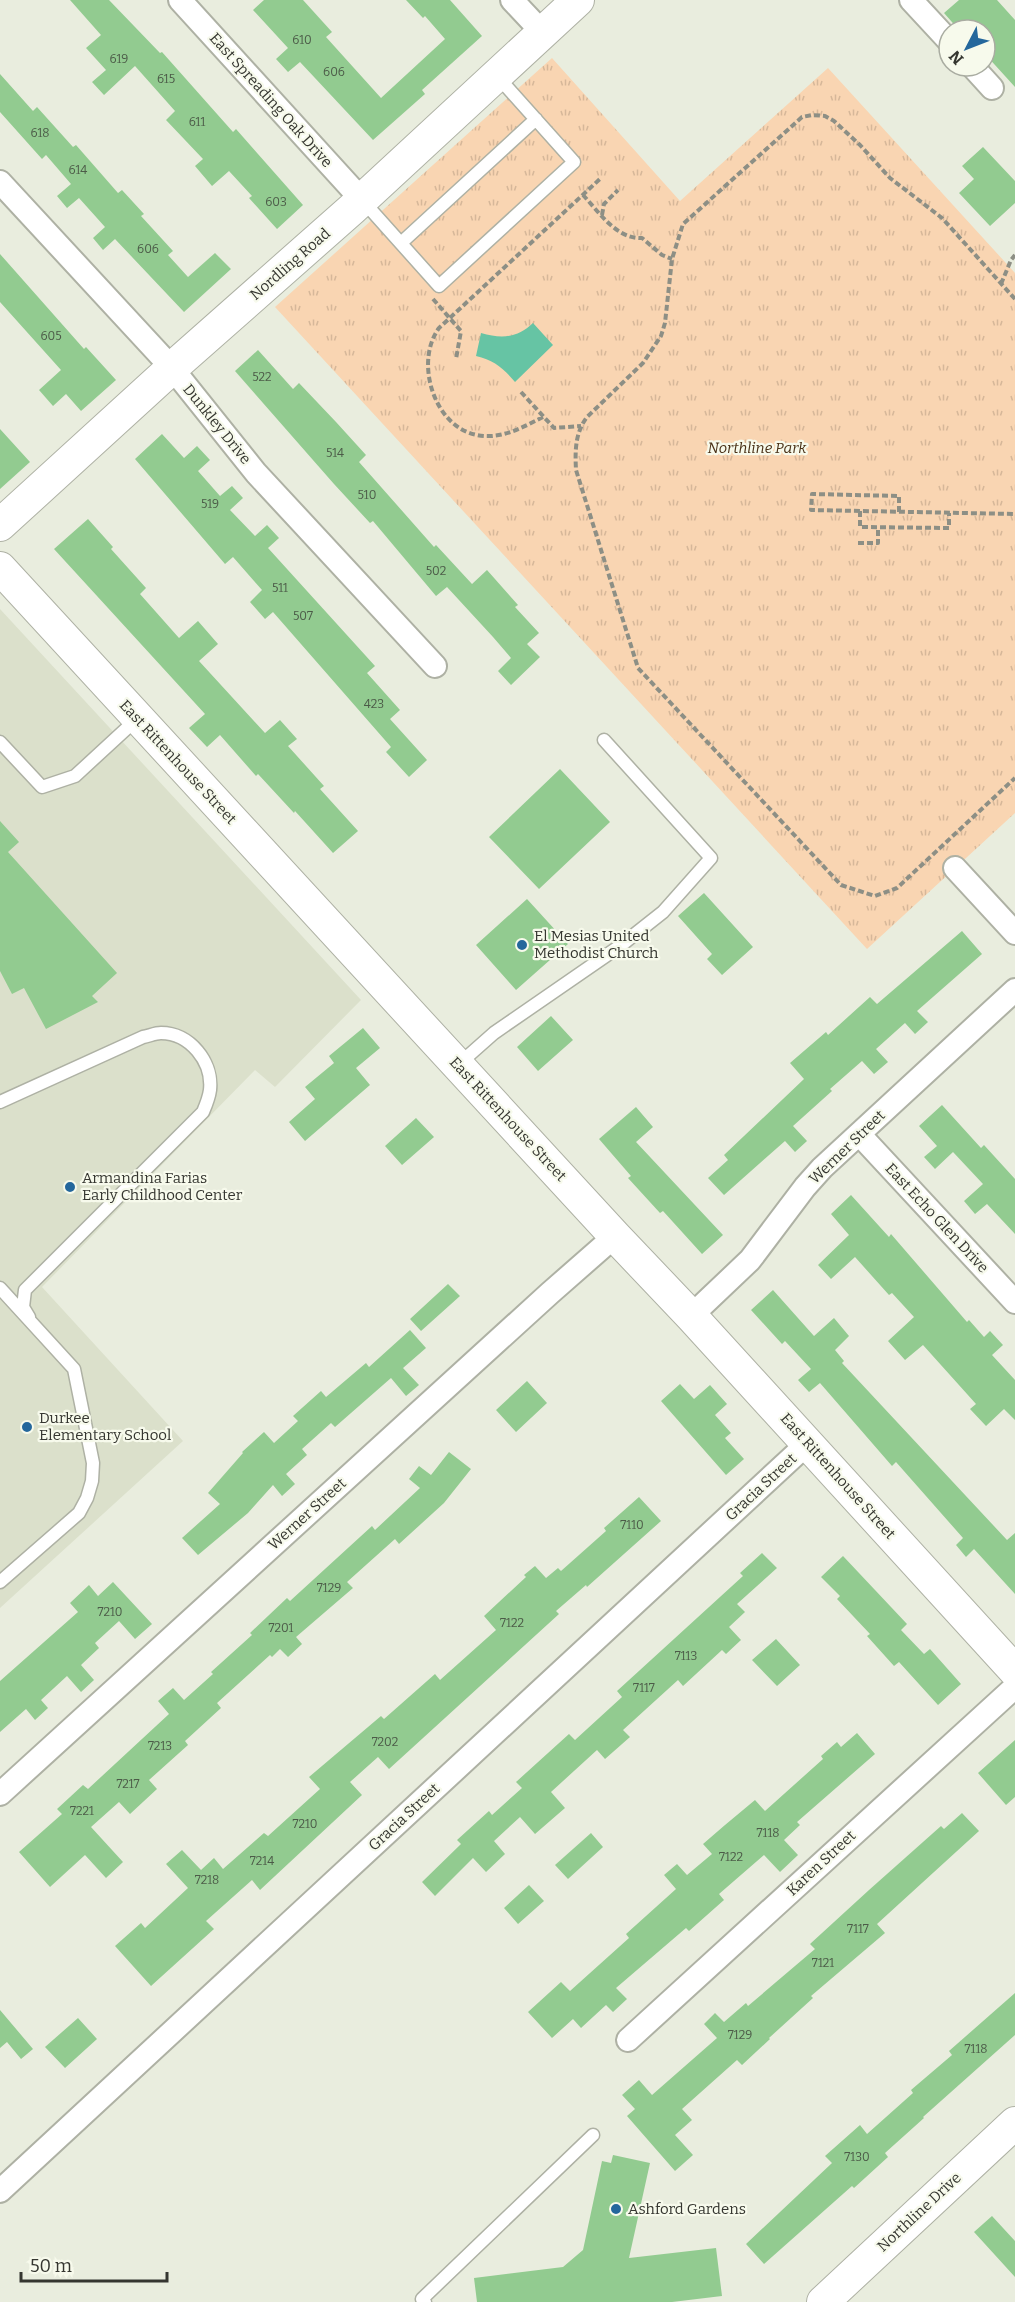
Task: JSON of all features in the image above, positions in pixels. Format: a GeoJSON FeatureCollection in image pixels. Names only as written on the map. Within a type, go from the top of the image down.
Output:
{"type":"FeatureCollection","features":[{"type":"Feature","properties":{"kind":"street","name":"East Spreading Oak Drive"},"geometry":{"type":"LineString","coordinates":[[180,0],[362,200]]}},
{"type":"Feature","properties":{"kind":"street"},"geometry":{"type":"LineString","coordinates":[[512,0],[543,33]]}},
{"type":"Feature","properties":{"kind":"street","name":"Nordling Road"},"geometry":{"type":"LineString","coordinates":[[0,525],[172,368],[362,200],[578,0]]}},
{"type":"Feature","properties":{"kind":"street"},"geometry":{"type":"LineString","coordinates":[[911,0],[937,28]]}},
{"type":"Feature","properties":{"kind":"street"},"geometry":{"type":"LineString","coordinates":[[983,78],[992,88]]}},
{"type":"Feature","properties":{"kind":"street","name":"Dunkley Drive"},"geometry":{"type":"LineString","coordinates":[[0,182],[172,368],[256,473],[435,666]]}},
{"type":"Feature","properties":{"kind":"street","name":"East Rittenhouse Street"},"geometry":{"type":"LineString","coordinates":[[0,568],[615,1236],[692,1316],[1015,1671]]}},
{"type":"Feature","properties":{"kind":"street"},"geometry":{"type":"LineString","coordinates":[[955,868],[1015,933]]}},
{"type":"Feature","properties":{"kind":"street","name":"Werner Street"},"geometry":{"type":"LineString","coordinates":[[692,1316],[750,1260],[805,1187],[1015,990]]}},
{"type":"Feature","properties":{"kind":"street","name":"East Echo Glen Drive"},"geometry":{"type":"LineString","coordinates":[[859,1134],[1015,1302]]}},
{"type":"Feature","properties":{"kind":"street","name":"Werner Street"},"geometry":{"type":"LineString","coordinates":[[0,1794],[615,1236]]}},
{"type":"Feature","properties":{"kind":"street","name":"Gracia Street"},"geometry":{"type":"LineString","coordinates":[[0,2191],[808,1443]]}},
{"type":"Feature","properties":{"kind":"street","name":"Karen Street"},"geometry":{"type":"LineString","coordinates":[[628,2040],[1015,1687]]}},
{"type":"Feature","properties":{"kind":"street","name":"Northline Drive"},"geometry":{"type":"LineString","coordinates":[[823,2302],[1015,2123]]}},
{"type":"Feature","properties":{"kind":"lane"},"geometry":{"type":"LineString","coordinates":[[362,200],[439,286],[574,162],[497,76]]}},
{"type":"Feature","properties":{"kind":"lane"},"geometry":{"type":"LineString","coordinates":[[401,243],[536,120]]}},
{"type":"Feature","properties":{"kind":"lane"},"geometry":{"type":"LineString","coordinates":[[0,742],[42,787],[75,776],[138,718]]}},
{"type":"Feature","properties":{"kind":"lane"},"geometry":{"type":"LineString","coordinates":[[458,1065],[494,1033],[620,946],[663,912],[711,858],[604,740]]}},
{"type":"Feature","properties":{"kind":"lane"},"geometry":{"type":"LineString","coordinates":[[0,1102],[143,1037],[160,1033],[172,1035],[193,1046],[201,1055],[210,1077],[210,1089],[203,1112],[24,1290],[23,1307],[29,1317]]}},
{"type":"Feature","properties":{"kind":"lane"},"geometry":{"type":"LineString","coordinates":[[0,1288],[29,1317],[74,1369],[93,1463],[92,1481],[79,1513],[0,1582]]}},
{"type":"Feature","properties":{"kind":"lane"},"geometry":{"type":"LineString","coordinates":[[425,2302],[422,2299],[593,2135]]}},
{"type":"Feature","properties":{"kind":"path"},"geometry":{"type":"LineString","coordinates":[[1015,299],[942,218],[890,178],[834,121],[825,116],[801,117],[683,224],[672,259],[662,336],[643,363],[581,426],[575,449],[576,470],[638,668],[841,885],[875,896],[897,888],[1015,778]]}},
{"type":"Feature","properties":{"kind":"path"},"geometry":{"type":"LineString","coordinates":[[543,417],[505,434],[491,436],[467,432],[439,407],[432,390],[428,371],[431,342],[439,328],[601,178]]}},
{"type":"Feature","properties":{"kind":"path"},"geometry":{"type":"LineString","coordinates":[[602,215],[604,204],[618,190]]}},
{"type":"Feature","properties":{"kind":"path"},"geometry":{"type":"LineString","coordinates":[[583,195],[618,232],[630,239],[642,238],[662,255],[672,259]]}},
{"type":"Feature","properties":{"kind":"path"},"geometry":{"type":"LineString","coordinates":[[1001,284],[1015,255]]}},
{"type":"Feature","properties":{"kind":"path"},"geometry":{"type":"LineString","coordinates":[[450,319],[461,331],[456,359]]}},
{"type":"Feature","properties":{"kind":"path"},"geometry":{"type":"LineString","coordinates":[[521,392],[554,428],[581,426]]}},
{"type":"Feature","properties":{"kind":"path"},"geometry":{"type":"LineString","coordinates":[[899,512],[899,496],[812,494],[811,510],[899,512],[949,513],[1015,514]]}},
{"type":"Feature","properties":{"kind":"path"},"geometry":{"type":"LineString","coordinates":[[860,511],[860,527],[949,528],[949,513]]}},
{"type":"Feature","properties":{"kind":"path"},"geometry":{"type":"LineString","coordinates":[[858,543],[878,543],[878,527]]}},
{"type":"Feature","properties":{"kind":"shaded area"},"geometry":{"type":"Polygon","coordinates":[[[533,323],[553,345],[515,382],[498,365],[476,356],[481,333],[509,336],[521,332],[533,323]]]}},
{"type":"Feature","properties":{"kind":"shaded area","name":"Armandina Farias Early Childhood Center"},"geometry":{"type":"Polygon","coordinates":[[[0,609],[361,1000],[275,1087],[255,1070],[42,1287],[183,1441],[0,1608],[0,609]]]}},
{"type":"Feature","properties":{"kind":"green space","name":"Northline Park"},"geometry":{"type":"Polygon","coordinates":[[[552,58],[680,201],[828,68],[1015,273],[1015,813],[867,949],[275,307],[552,58]]]}},
{"type":"Feature","properties":{"kind":"building"},"geometry":{"type":"Polygon","coordinates":[[[70,0],[109,0],[160,53],[162,52],[233,132],[236,129],[303,205],[277,229],[249,198],[252,196],[229,171],[212,186],[195,166],[203,159],[166,120],[175,111],[135,66],[104,95],[92,82],[106,70],[86,48],[101,35],[70,0]]]}},
{"type":"Feature","properties":{"kind":"building"},"geometry":{"type":"Polygon","coordinates":[[[264,0],[303,0],[332,32],[326,37],[381,98],[445,39],[425,16],[423,18],[406,0],[450,0],[482,36],[422,90],[425,94],[373,140],[300,62],[288,72],[276,59],[288,48],[253,10],[264,0]]]}},
{"type":"Feature","properties":{"kind":"building"},"geometry":{"type":"Polygon","coordinates":[[[959,0],[997,0],[1015,20],[1015,87],[997,67],[997,18],[948,18],[944,13],[959,0]]]}},
{"type":"Feature","properties":{"kind":"building"},"geometry":{"type":"Polygon","coordinates":[[[0,74],[33,111],[37,107],[73,147],[76,145],[118,193],[122,190],[144,214],[141,216],[173,251],[168,255],[188,277],[215,253],[231,269],[184,312],[115,239],[103,250],[93,238],[105,227],[79,198],[67,208],[57,196],[71,184],[46,155],[42,159],[0,112],[0,74]]]}},
{"type":"Feature","properties":{"kind":"building"},"geometry":{"type":"Polygon","coordinates":[[[983,147],[1015,181],[1015,203],[990,226],[959,193],[974,179],[962,166],[983,147]]]}},
{"type":"Feature","properties":{"kind":"building"},"geometry":{"type":"Polygon","coordinates":[[[0,254],[84,349],[86,347],[116,380],[81,411],[66,394],[53,406],[39,390],[61,370],[0,302],[0,254]]]}},
{"type":"Feature","properties":{"kind":"building"},"geometry":{"type":"Polygon","coordinates":[[[258,350],[293,389],[299,383],[366,455],[359,462],[434,547],[436,545],[472,584],[487,570],[518,605],[515,607],[539,633],[527,644],[540,657],[511,685],[498,671],[511,658],[493,637],[447,587],[436,596],[373,521],[370,523],[334,484],[235,371],[258,350]]]}},
{"type":"Feature","properties":{"kind":"building"},"geometry":{"type":"Polygon","coordinates":[[[0,429],[30,462],[0,489],[0,429]]]}},
{"type":"Feature","properties":{"kind":"building"},"geometry":{"type":"Polygon","coordinates":[[[162,434],[184,458],[197,446],[210,460],[198,471],[220,496],[232,486],[243,498],[230,510],[255,536],[267,525],[279,538],[268,548],[375,666],[367,673],[400,710],[390,719],[427,760],[409,777],[386,752],[391,747],[273,612],[265,619],[250,602],[262,590],[233,557],[225,564],[135,459],[162,434]]]}},
{"type":"Feature","properties":{"kind":"building"},"geometry":{"type":"Polygon","coordinates":[[[88,519],[146,588],[140,594],[179,638],[198,621],[218,644],[199,661],[265,733],[280,720],[297,739],[288,746],[324,786],[320,789],[358,831],[333,853],[258,774],[256,776],[220,735],[207,747],[189,728],[205,714],[54,549],[88,519]]]}},
{"type":"Feature","properties":{"kind":"building"},"geometry":{"type":"Polygon","coordinates":[[[560,769],[610,822],[539,889],[489,837],[560,769]]]}},
{"type":"Feature","properties":{"kind":"building"},"geometry":{"type":"Polygon","coordinates":[[[0,821],[19,842],[8,852],[117,973],[92,996],[98,1002],[46,1029],[24,988],[12,994],[0,971],[0,821]]]}},
{"type":"Feature","properties":{"kind":"building"},"geometry":{"type":"Polygon","coordinates":[[[704,893],[753,947],[722,975],[707,959],[712,954],[678,916],[704,893]]]}},
{"type":"Feature","properties":{"kind":"building","name":"El Mesias United Methodist Church"},"geometry":{"type":"Polygon","coordinates":[[[527,899],[568,944],[516,990],[476,945],[527,899]]]}},
{"type":"Feature","properties":{"kind":"building"},"geometry":{"type":"Polygon","coordinates":[[[962,931],[982,954],[917,1011],[928,1022],[915,1034],[905,1023],[876,1049],[888,1062],[874,1074],[862,1061],[793,1126],[807,1141],[795,1152],[785,1141],[724,1195],[708,1178],[728,1160],[724,1155],[804,1079],[790,1063],[826,1032],[828,1035],[870,997],[877,1004],[962,931]]]}},
{"type":"Feature","properties":{"kind":"building"},"geometry":{"type":"Polygon","coordinates":[[[551,1016],[573,1040],[538,1071],[517,1047],[551,1016]]]}},
{"type":"Feature","properties":{"kind":"building"},"geometry":{"type":"Polygon","coordinates":[[[363,1028],[380,1048],[356,1068],[370,1085],[305,1141],[289,1122],[315,1099],[305,1087],[334,1063],[329,1056],[363,1028]]]}},
{"type":"Feature","properties":{"kind":"building"},"geometry":{"type":"Polygon","coordinates":[[[942,1105],[981,1148],[984,1145],[1015,1179],[1015,1234],[987,1204],[975,1214],[964,1201],[983,1184],[953,1152],[935,1169],[924,1157],[937,1146],[919,1126],[942,1105]]]}},
{"type":"Feature","properties":{"kind":"building"},"geometry":{"type":"Polygon","coordinates":[[[636,1107],[653,1127],[636,1142],[723,1235],[702,1254],[663,1211],[660,1213],[628,1178],[631,1176],[599,1139],[636,1107]]]}},
{"type":"Feature","properties":{"kind":"building"},"geometry":{"type":"Polygon","coordinates":[[[416,1118],[434,1137],[402,1165],[385,1146],[416,1118]]]}},
{"type":"Feature","properties":{"kind":"building"},"geometry":{"type":"Polygon","coordinates":[[[851,1195],[889,1237],[891,1234],[967,1322],[969,1320],[984,1337],[990,1331],[1003,1345],[992,1355],[1015,1380],[1015,1420],[1004,1409],[986,1426],[970,1409],[976,1404],[923,1345],[905,1360],[888,1341],[914,1317],[892,1293],[889,1295],[855,1257],[831,1279],[818,1265],[849,1235],[831,1214],[851,1195]]]}},
{"type":"Feature","properties":{"kind":"building"},"geometry":{"type":"Polygon","coordinates":[[[448,1284],[460,1296],[421,1331],[410,1319],[448,1284]]]}},
{"type":"Feature","properties":{"kind":"building"},"geometry":{"type":"Polygon","coordinates":[[[773,1290],[814,1336],[834,1318],[849,1336],[835,1350],[844,1361],[842,1363],[1007,1540],[1015,1533],[1015,1594],[974,1549],[966,1557],[956,1545],[963,1538],[896,1462],[892,1466],[820,1383],[809,1392],[798,1380],[811,1369],[785,1341],[782,1344],[751,1310],[773,1290]]]}},
{"type":"Feature","properties":{"kind":"building"},"geometry":{"type":"Polygon","coordinates":[[[410,1330],[426,1348],[403,1368],[419,1385],[406,1396],[391,1378],[335,1427],[331,1423],[302,1449],[307,1455],[286,1474],[295,1484],[282,1496],[273,1485],[248,1513],[198,1555],[182,1538],[220,1504],[208,1493],[242,1452],[264,1432],[274,1443],[298,1421],[293,1416],[321,1391],[326,1397],[366,1363],[369,1367],[410,1330]]]}},
{"type":"Feature","properties":{"kind":"building"},"geometry":{"type":"Polygon","coordinates":[[[527,1381],[547,1403],[516,1432],[496,1410],[527,1381]]]}},
{"type":"Feature","properties":{"kind":"building"},"geometry":{"type":"Polygon","coordinates":[[[680,1384],[694,1399],[710,1385],[727,1404],[715,1415],[731,1433],[725,1438],[744,1459],[726,1475],[661,1401],[680,1384]]]}},
{"type":"Feature","properties":{"kind":"building"},"geometry":{"type":"Polygon","coordinates":[[[449,1452],[471,1469],[444,1503],[399,1544],[395,1539],[347,1582],[353,1588],[296,1637],[302,1644],[288,1657],[280,1649],[272,1657],[270,1655],[217,1703],[221,1708],[185,1741],[188,1745],[149,1780],[157,1789],[130,1814],[119,1802],[91,1827],[123,1862],[106,1878],[85,1855],[50,1887],[19,1852],[62,1814],[57,1809],[83,1785],[88,1789],[169,1714],[158,1701],[173,1688],[184,1700],[213,1674],[211,1672],[252,1635],[250,1633],[287,1598],[290,1601],[372,1526],[375,1530],[420,1488],[409,1479],[419,1466],[431,1475],[449,1452]]]}},
{"type":"Feature","properties":{"kind":"building"},"geometry":{"type":"Polygon","coordinates":[[[639,1497],[661,1521],[587,1587],[586,1585],[556,1611],[559,1614],[389,1769],[378,1757],[350,1782],[362,1795],[260,1890],[252,1880],[206,1921],[214,1929],[151,1986],[115,1946],[141,1923],[145,1928],[188,1888],[166,1864],[182,1850],[201,1870],[214,1858],[223,1869],[264,1833],[268,1836],[320,1789],[309,1777],[381,1716],[384,1719],[435,1674],[440,1680],[496,1630],[484,1616],[526,1577],[524,1575],[535,1566],[546,1578],[558,1568],[561,1571],[606,1531],[604,1528],[639,1497]]]}},
{"type":"Feature","properties":{"kind":"building"},"geometry":{"type":"Polygon","coordinates":[[[762,1553],[777,1568],[737,1604],[745,1612],[729,1627],[741,1640],[726,1654],[722,1650],[683,1686],[678,1680],[623,1730],[630,1737],[605,1759],[597,1750],[551,1792],[565,1808],[535,1834],[520,1817],[494,1841],[505,1854],[486,1872],[473,1858],[435,1896],[422,1882],[461,1844],[457,1840],[489,1811],[492,1815],[522,1788],[516,1782],[569,1734],[575,1740],[622,1697],[617,1691],[743,1576],[740,1573],[762,1553]]]}},
{"type":"Feature","properties":{"kind":"building"},"geometry":{"type":"Polygon","coordinates":[[[843,1556],[907,1624],[901,1630],[924,1654],[930,1649],[961,1684],[938,1705],[899,1662],[894,1666],[867,1636],[870,1634],[837,1599],[840,1596],[821,1577],[843,1556]]]}},
{"type":"Feature","properties":{"kind":"building"},"geometry":{"type":"Polygon","coordinates":[[[113,1582],[152,1624],[135,1639],[119,1621],[95,1643],[99,1648],[81,1665],[94,1680],[81,1692],[67,1676],[41,1700],[48,1708],[35,1720],[26,1709],[0,1732],[0,1681],[78,1612],[70,1603],[89,1585],[98,1596],[113,1582]]]}},
{"type":"Feature","properties":{"kind":"building"},"geometry":{"type":"Polygon","coordinates":[[[776,1639],[800,1665],[777,1686],[752,1660],[776,1639]]]}},
{"type":"Feature","properties":{"kind":"building"},"geometry":{"type":"Polygon","coordinates":[[[857,1733],[875,1754],[797,1822],[800,1825],[784,1840],[798,1855],[780,1872],[764,1855],[719,1894],[724,1900],[689,1931],[686,1928],[616,1988],[627,1999],[613,2012],[606,2005],[581,2028],[573,2019],[552,2038],[528,2012],[561,1982],[570,1991],[629,1938],[626,1934],[676,1889],[664,1875],[677,1864],[687,1875],[712,1854],[703,1844],[725,1825],[755,1800],[765,1811],[823,1759],[821,1756],[837,1742],[841,1747],[857,1733]]]}},
{"type":"Feature","properties":{"kind":"building"},"geometry":{"type":"Polygon","coordinates":[[[1015,1740],[1015,1797],[1006,1805],[978,1773],[1015,1740]]]}},
{"type":"Feature","properties":{"kind":"building"},"geometry":{"type":"Polygon","coordinates":[[[962,1813],[979,1831],[877,1924],[885,1933],[811,1996],[813,1998],[742,2065],[737,2060],[682,2109],[692,2120],[675,2135],[693,2155],[675,2171],[627,2116],[635,2109],[622,2095],[639,2080],[652,2095],[717,2038],[704,2024],[715,2013],[724,2022],[746,2003],[748,2006],[815,1949],[810,1944],[869,1890],[941,1826],[944,1829],[962,1813]]]}},
{"type":"Feature","properties":{"kind":"building"},"geometry":{"type":"Polygon","coordinates":[[[591,1833],[603,1847],[568,1879],[555,1865],[591,1833]]]}},
{"type":"Feature","properties":{"kind":"building"},"geometry":{"type":"Polygon","coordinates":[[[529,1885],[544,1901],[518,1924],[504,1908],[529,1885]]]}},
{"type":"Feature","properties":{"kind":"building"},"geometry":{"type":"Polygon","coordinates":[[[1015,1993],[1015,2035],[885,2153],[888,2157],[764,2264],[746,2244],[832,2163],[825,2156],[860,2125],[867,2134],[913,2093],[911,2090],[952,2055],[949,2051],[1015,1993]]]}},
{"type":"Feature","properties":{"kind":"building"},"geometry":{"type":"Polygon","coordinates":[[[0,2010],[33,2049],[21,2059],[7,2042],[0,2048],[0,2010]]]}},
{"type":"Feature","properties":{"kind":"building"},"geometry":{"type":"Polygon","coordinates":[[[78,2018],[97,2039],[65,2068],[45,2047],[78,2018]]]}},
{"type":"Feature","properties":{"kind":"building","name":"Ashford Gardens"},"geometry":{"type":"Polygon","coordinates":[[[613,2155],[650,2163],[629,2258],[716,2248],[722,2296],[672,2302],[477,2302],[474,2278],[563,2267],[583,2250],[602,2161],[611,2163],[613,2155]]]}},
{"type":"Feature","properties":{"kind":"building"},"geometry":{"type":"Polygon","coordinates":[[[992,2216],[1015,2241],[1015,2277],[974,2232],[992,2216]]]}},
{"type":"Feature","properties":{"kind":"place","name":"El Mesias United Methodist Church"},"geometry":{"type":"Point","coordinates":[522,945]}},
{"type":"Feature","properties":{"kind":"place","name":"Armandina Farias Early Childhood Center"},"geometry":{"type":"Point","coordinates":[70,1187]}},
{"type":"Feature","properties":{"kind":"place","name":"Durkee Elementary School"},"geometry":{"type":"Point","coordinates":[27,1427]}},
{"type":"Feature","properties":{"kind":"place","name":"Ashford Gardens"},"geometry":{"type":"Point","coordinates":[616,2209]}}]}
